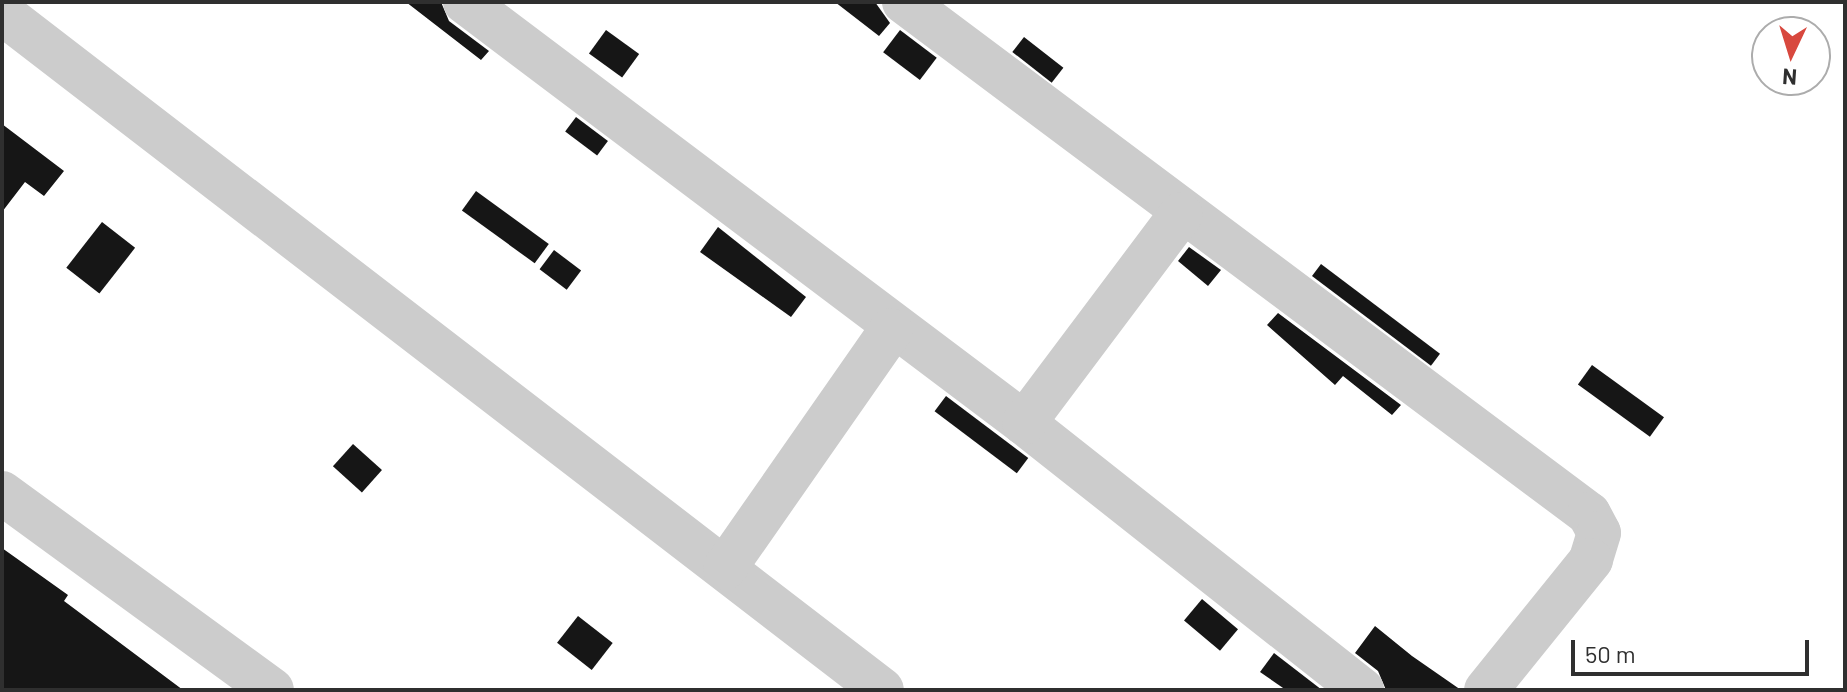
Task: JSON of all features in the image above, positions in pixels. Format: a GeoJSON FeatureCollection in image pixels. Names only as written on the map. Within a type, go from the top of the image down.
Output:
{"type":"FeatureCollection","features":[{"type":"Feature","properties":{"kind":"street"},"geometry":{"type":"LineString","coordinates":[[465,2],[891,330],[1024,423],[1362,690]]}},
{"type":"Feature","properties":{"kind":"street"},"geometry":{"type":"LineString","coordinates":[[904,2],[1181,214],[1589,514],[1599,533],[1591,560],[1486,690]]}},
{"type":"Feature","properties":{"kind":"street"},"geometry":{"type":"LineString","coordinates":[[2,13],[882,690]]}},
{"type":"Feature","properties":{"kind":"street"},"geometry":{"type":"LineString","coordinates":[[1024,423],[1181,214]]}},
{"type":"Feature","properties":{"kind":"street"},"geometry":{"type":"LineString","coordinates":[[725,568],[891,330]]}},
{"type":"Feature","properties":{"kind":"street"},"geometry":{"type":"LineString","coordinates":[[2,493],[272,690]]}},
{"type":"Feature","properties":{"kind":"building"},"geometry":{"type":"Polygon","coordinates":[[[406,2],[441,2],[449,21],[489,51],[481,60],[406,2]]]}},
{"type":"Feature","properties":{"kind":"building"},"geometry":{"type":"Polygon","coordinates":[[[835,2],[875,2],[890,23],[879,36],[835,2]]]}},
{"type":"Feature","properties":{"kind":"building"},"geometry":{"type":"Polygon","coordinates":[[[606,30],[639,54],[622,78],[589,53],[606,30]]]}},
{"type":"Feature","properties":{"kind":"building"},"geometry":{"type":"Polygon","coordinates":[[[900,30],[937,58],[920,80],[883,52],[900,30]]]}},
{"type":"Feature","properties":{"kind":"building"},"geometry":{"type":"Polygon","coordinates":[[[1024,37],[1063,68],[1052,83],[1012,52],[1024,37]]]}},
{"type":"Feature","properties":{"kind":"building"},"geometry":{"type":"Polygon","coordinates":[[[576,117],[608,141],[597,155],[565,131],[576,117]]]}},
{"type":"Feature","properties":{"kind":"building"},"geometry":{"type":"Polygon","coordinates":[[[2,124],[64,171],[44,196],[25,182],[2,212],[2,124]]]}},
{"type":"Feature","properties":{"kind":"building"},"geometry":{"type":"Polygon","coordinates":[[[476,191],[549,244],[535,263],[462,210],[476,191]]]}},
{"type":"Feature","properties":{"kind":"building"},"geometry":{"type":"Polygon","coordinates":[[[102,222],[135,248],[99,294],[66,268],[102,222]]]}},
{"type":"Feature","properties":{"kind":"building"},"geometry":{"type":"Polygon","coordinates":[[[718,227],[806,297],[791,317],[700,252],[718,227]]]}},
{"type":"Feature","properties":{"kind":"building"},"geometry":{"type":"Polygon","coordinates":[[[1189,247],[1221,270],[1208,286],[1178,261],[1189,247]]]}},
{"type":"Feature","properties":{"kind":"building"},"geometry":{"type":"Polygon","coordinates":[[[554,250],[581,270],[567,290],[540,269],[554,250]]]}},
{"type":"Feature","properties":{"kind":"building"},"geometry":{"type":"Polygon","coordinates":[[[1321,264],[1440,354],[1431,366],[1312,276],[1321,264]]]}},
{"type":"Feature","properties":{"kind":"building"},"geometry":{"type":"Polygon","coordinates":[[[1278,313],[1401,405],[1392,415],[1343,376],[1335,385],[1267,325],[1278,313]]]}},
{"type":"Feature","properties":{"kind":"building"},"geometry":{"type":"Polygon","coordinates":[[[1592,365],[1664,417],[1650,437],[1578,384],[1592,365]]]}},
{"type":"Feature","properties":{"kind":"building"},"geometry":{"type":"Polygon","coordinates":[[[946,396],[1028,458],[1017,473],[935,411],[946,396]]]}},
{"type":"Feature","properties":{"kind":"building"},"geometry":{"type":"Polygon","coordinates":[[[353,444],[382,470],[362,492],[333,466],[353,444]]]}},
{"type":"Feature","properties":{"kind":"building"},"geometry":{"type":"Polygon","coordinates":[[[2,548],[68,595],[64,601],[183,690],[2,690],[2,548]]]}},
{"type":"Feature","properties":{"kind":"building"},"geometry":{"type":"Polygon","coordinates":[[[1202,599],[1238,629],[1220,651],[1184,620],[1202,599]]]}},
{"type":"Feature","properties":{"kind":"building"},"geometry":{"type":"Polygon","coordinates":[[[578,616],[613,643],[592,670],[557,643],[578,616]]]}},
{"type":"Feature","properties":{"kind":"building"},"geometry":{"type":"Polygon","coordinates":[[[1375,626],[1461,690],[1386,690],[1378,671],[1355,653],[1375,626]]]}},
{"type":"Feature","properties":{"kind":"building"},"geometry":{"type":"Polygon","coordinates":[[[1274,653],[1322,690],[1286,690],[1260,672],[1274,653]]]}}]}
